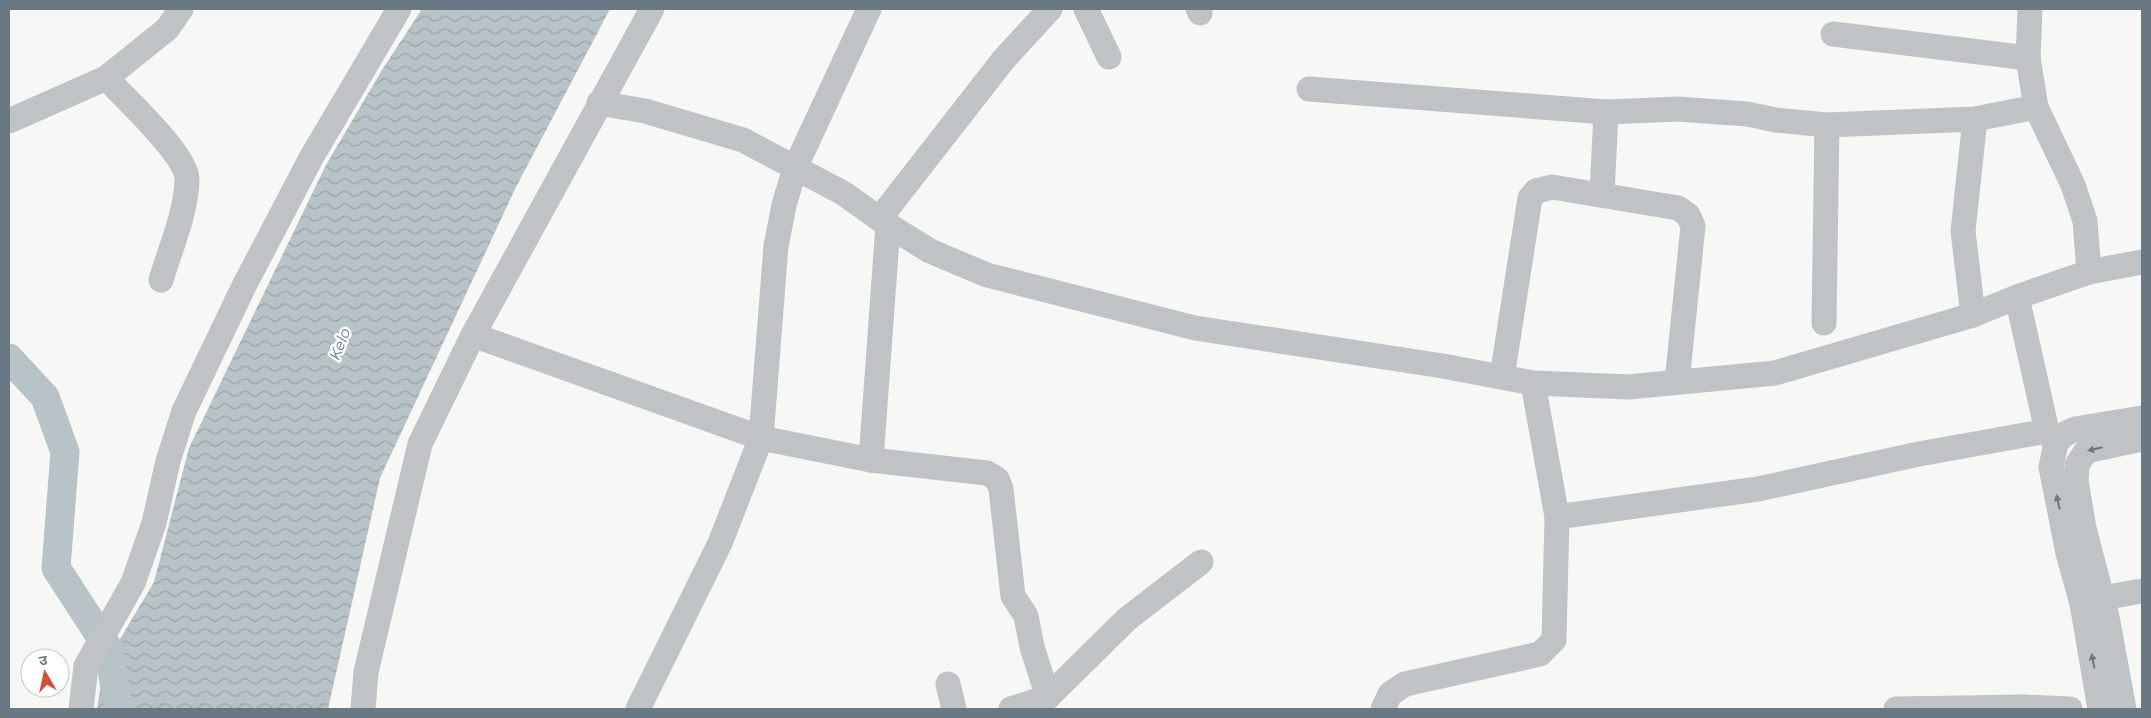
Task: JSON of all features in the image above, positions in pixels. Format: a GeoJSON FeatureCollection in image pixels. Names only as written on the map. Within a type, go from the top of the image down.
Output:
{"type":"FeatureCollection","features":[{"type":"Feature","properties":{"kind":"street"},"geometry":{"type":"LineString","coordinates":[[9,121],[106,78],[167,29],[181,9]]}},
{"type":"Feature","properties":{"kind":"street"},"geometry":{"type":"LineString","coordinates":[[81,709],[86,666],[133,583],[154,523],[168,461],[184,411],[245,284],[311,158],[399,9]]}},
{"type":"Feature","properties":{"kind":"street"},"geometry":{"type":"LineString","coordinates":[[363,709],[366,672],[420,444],[473,335],[652,9]]}},
{"type":"Feature","properties":{"kind":"street"},"geometry":{"type":"LineString","coordinates":[[638,709],[720,543],[761,438],[776,246],[795,168],[869,9]]}},
{"type":"Feature","properties":{"kind":"street"},"geometry":{"type":"LineString","coordinates":[[871,460],[884,222],[1004,59],[1050,9]]}},
{"type":"Feature","properties":{"kind":"street"},"geometry":{"type":"LineString","coordinates":[[1086,9],[1109,57]]}},
{"type":"Feature","properties":{"kind":"street"},"geometry":{"type":"LineString","coordinates":[[2030,9],[2028,58],[2036,107],[2073,186],[2082,212],[2089,252],[2089,272]]}},
{"type":"Feature","properties":{"kind":"street"},"geometry":{"type":"LineString","coordinates":[[1833,34],[2028,58]]}},
{"type":"Feature","properties":{"kind":"street"},"geometry":{"type":"LineString","coordinates":[[106,78],[176,153],[187,177],[186,197],[161,280]]}},
{"type":"Feature","properties":{"kind":"street"},"geometry":{"type":"LineString","coordinates":[[1309,89],[1606,112],[1678,109],[1747,114],[1776,120],[1827,125],[1975,119],[2036,107]]}},
{"type":"Feature","properties":{"kind":"street"},"geometry":{"type":"LineString","coordinates":[[599,103],[645,111],[743,140],[843,193],[930,251],[987,275],[1186,326],[1533,383],[1628,387],[1775,373],[1973,315],[2017,297],[2089,272],[2142,262]]}},
{"type":"Feature","properties":{"kind":"street"},"geometry":{"type":"LineString","coordinates":[[1602,195],[1606,112]]}},
{"type":"Feature","properties":{"kind":"street"},"geometry":{"type":"LineString","coordinates":[[1973,315],[1963,232],[1975,119]]}},
{"type":"Feature","properties":{"kind":"street"},"geometry":{"type":"LineString","coordinates":[[1824,323],[1827,125]]}},
{"type":"Feature","properties":{"kind":"street"},"geometry":{"type":"LineString","coordinates":[[1502,377],[1530,198],[1536,190],[1552,187],[1678,208],[1688,215],[1693,226],[1677,382]]}},
{"type":"Feature","properties":{"kind":"street"},"geometry":{"type":"LineString","coordinates":[[2017,297],[2051,437],[2051,467],[2068,553],[2082,604],[2100,709]]}},
{"type":"Feature","properties":{"kind":"street"},"geometry":{"type":"LineString","coordinates":[[473,335],[761,438],[871,460],[987,473],[997,479],[1001,489],[1013,596],[1026,616],[1032,647],[1048,697]]}},
{"type":"Feature","properties":{"kind":"street"},"geometry":{"type":"LineString","coordinates":[[1383,709],[1390,694],[1406,684],[1540,654],[1554,640],[1557,517],[1533,383]]}},
{"type":"Feature","properties":{"kind":"street"},"geometry":{"type":"LineString","coordinates":[[1557,517],[1758,489],[1919,454],[2051,437],[2076,429],[2142,418]]}},
{"type":"Feature","properties":{"kind":"street"},"geometry":{"type":"LineString","coordinates":[[2124,709],[2102,598],[2084,528],[2076,481],[2077,466],[2086,451],[2142,439]]}},
{"type":"Feature","properties":{"kind":"street"},"geometry":{"type":"LineString","coordinates":[[1011,709],[1048,697],[1127,619],[1201,562]]}},
{"type":"Feature","properties":{"kind":"street"},"geometry":{"type":"LineString","coordinates":[[2102,598],[2142,590]]}},
{"type":"Feature","properties":{"kind":"street"},"geometry":{"type":"LineString","coordinates":[[948,684],[954,709]]}},
{"type":"Feature","properties":{"kind":"street"},"geometry":{"type":"LineString","coordinates":[[1896,709],[1976,707],[2070,709]]}},
{"type":"Feature","properties":{"kind":"water","name":"Kelo"},"geometry":{"type":"Polygon","coordinates":[[[422,9],[610,9],[516,187],[380,478],[328,709],[97,709],[104,666],[154,582],[189,448],[326,165],[382,70],[422,9]]]}},
{"type":"Feature","properties":{"kind":"waterway"},"geometry":{"type":"LineString","coordinates":[[9,358],[45,397],[65,452],[56,568],[108,648],[119,709]]}}]}
